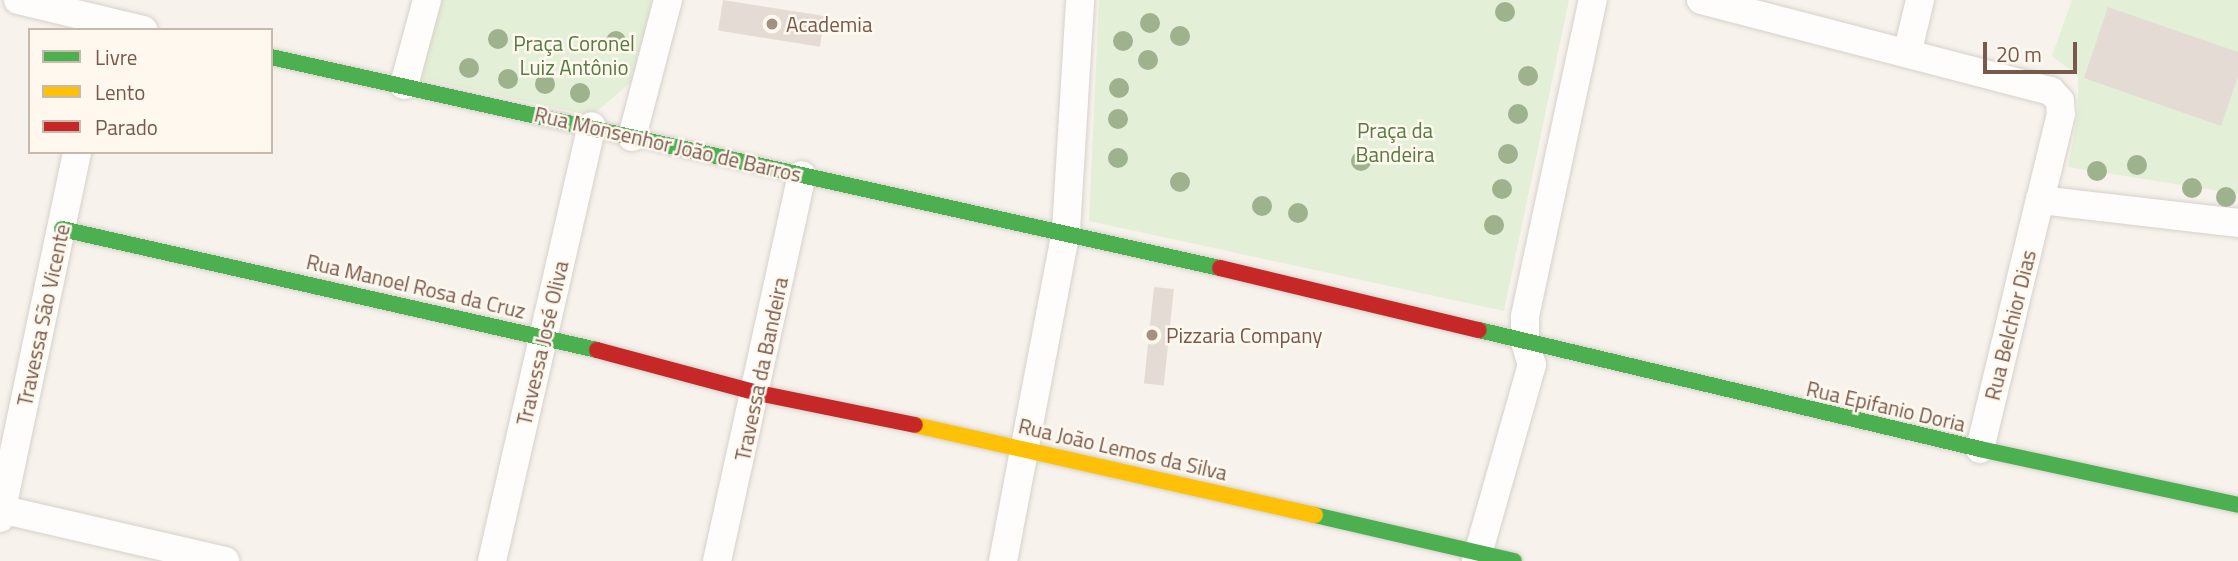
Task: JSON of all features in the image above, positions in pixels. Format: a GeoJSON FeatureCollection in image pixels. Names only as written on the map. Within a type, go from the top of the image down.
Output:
{"type":"FeatureCollection","features":[{"type":"Feature","properties":{"kind":"street"},"geometry":{"type":"LineString","coordinates":[[18,0],[101,17],[137,28]]}},
{"type":"Feature","properties":{"kind":"street"},"geometry":{"type":"LineString","coordinates":[[404,85],[427,0]]}},
{"type":"Feature","properties":{"kind":"street"},"geometry":{"type":"LineString","coordinates":[[632,137],[668,0]]}},
{"type":"Feature","properties":{"kind":"street"},"geometry":{"type":"LineString","coordinates":[[1003,561],[1066,231],[1080,0]]}},
{"type":"Feature","properties":{"kind":"street"},"geometry":{"type":"LineString","coordinates":[[1477,558],[1532,365],[1525,342],[1525,316],[1593,0]]}},
{"type":"Feature","properties":{"kind":"street"},"geometry":{"type":"LineString","coordinates":[[1701,0],[1758,6],[1908,50],[1920,0]]}},
{"type":"Feature","properties":{"kind":"street","name":"Rua Belchior Dias"},"geometry":{"type":"LineString","coordinates":[[1908,50],[2051,91],[2060,101],[2061,114],[1980,449]]}},
{"type":"Feature","properties":{"kind":"street","name":"Rua Monsenhor João de Barros"},"geometry":{"type":"LineString","coordinates":[[273,57],[1066,231]]}},
{"type":"Feature","properties":{"kind":"street","name":"Travessa José Oliva"},"geometry":{"type":"LineString","coordinates":[[492,561],[592,126]]}},
{"type":"Feature","properties":{"kind":"street","name":"Travessa São Vicente"},"geometry":{"type":"LineString","coordinates":[[1,512],[76,154]]}},
{"type":"Feature","properties":{"kind":"street","name":"Travessa da Bandeira"},"geometry":{"type":"LineString","coordinates":[[717,561],[758,393],[803,175]]}},
{"type":"Feature","properties":{"kind":"street"},"geometry":{"type":"LineString","coordinates":[[2040,200],[2238,223]]}},
{"type":"Feature","properties":{"kind":"street","name":"Rua Manoel Rosa da Cruz"},"geometry":{"type":"LineString","coordinates":[[62,229],[544,336],[758,393]]}},
{"type":"Feature","properties":{"kind":"street"},"geometry":{"type":"LineString","coordinates":[[1066,231],[1525,342]]}},
{"type":"Feature","properties":{"kind":"street","name":"Rua Epifanio Doria"},"geometry":{"type":"LineString","coordinates":[[1525,342],[1980,449],[2238,505]]}},
{"type":"Feature","properties":{"kind":"street","name":"Rua João Lemos da Silva"},"geometry":{"type":"LineString","coordinates":[[758,393],[1024,447],[1477,558],[1514,561]]}},
{"type":"Feature","properties":{"kind":"street"},"geometry":{"type":"LineString","coordinates":[[1,512],[225,561]]}},
{"type":"Feature","properties":{"kind":"green space","name":"Praça Coronel Luiz Antônio"},"geometry":{"type":"Polygon","coordinates":[[[439,0],[653,0],[632,81],[592,116],[422,79],[439,0]]]}},
{"type":"Feature","properties":{"kind":"green space","name":"Praça da Bandeira"},"geometry":{"type":"Polygon","coordinates":[[[1099,0],[1569,0],[1504,311],[1089,221],[1099,0]]]}},
{"type":"Feature","properties":{"kind":"green space"},"geometry":{"type":"Polygon","coordinates":[[[2072,0],[2238,0],[2238,194],[2068,167],[2078,114],[2078,76],[2052,56],[2072,0]]]}},
{"type":"Feature","properties":{"kind":"building","name":"Academia"},"geometry":{"type":"Polygon","coordinates":[[[723,0],[825,16],[820,47],[718,31],[723,0]]]}},
{"type":"Feature","properties":{"kind":"building"},"geometry":{"type":"Polygon","coordinates":[[[2108,7],[2238,52],[2238,76],[2221,126],[2084,78],[2108,7]]]}},
{"type":"Feature","properties":{"kind":"building","name":"Pizzaria Company"},"geometry":{"type":"Polygon","coordinates":[[[1154,287],[1174,289],[1164,386],[1144,383],[1154,287]]]}},
{"type":"Feature","properties":{"kind":"traffic: fast"},"geometry":{"type":"LineString","coordinates":[[273,57],[1220,268]]}},
{"type":"Feature","properties":{"kind":"traffic: fast"},"geometry":{"type":"LineString","coordinates":[[62,229],[597,350]]}},
{"type":"Feature","properties":{"kind":"traffic: fast"},"geometry":{"type":"LineString","coordinates":[[1479,330],[1980,449],[2238,505]]}},
{"type":"Feature","properties":{"kind":"traffic: fast"},"geometry":{"type":"LineString","coordinates":[[1315,515],[1514,561]]}},
{"type":"Feature","properties":{"kind":"traffic: slow"},"geometry":{"type":"LineString","coordinates":[[915,425],[1315,515]]}},
{"type":"Feature","properties":{"kind":"traffic: jam"},"geometry":{"type":"LineString","coordinates":[[1220,268],[1479,330]]}},
{"type":"Feature","properties":{"kind":"traffic: jam"},"geometry":{"type":"LineString","coordinates":[[597,350],[758,393],[915,425]]}},
{"type":"Feature","properties":{"kind":"place","name":"Academia"},"geometry":{"type":"Point","coordinates":[772,24]}},
{"type":"Feature","properties":{"kind":"place","name":"Pizzaria Company"},"geometry":{"type":"Point","coordinates":[1152,335]}}]}
